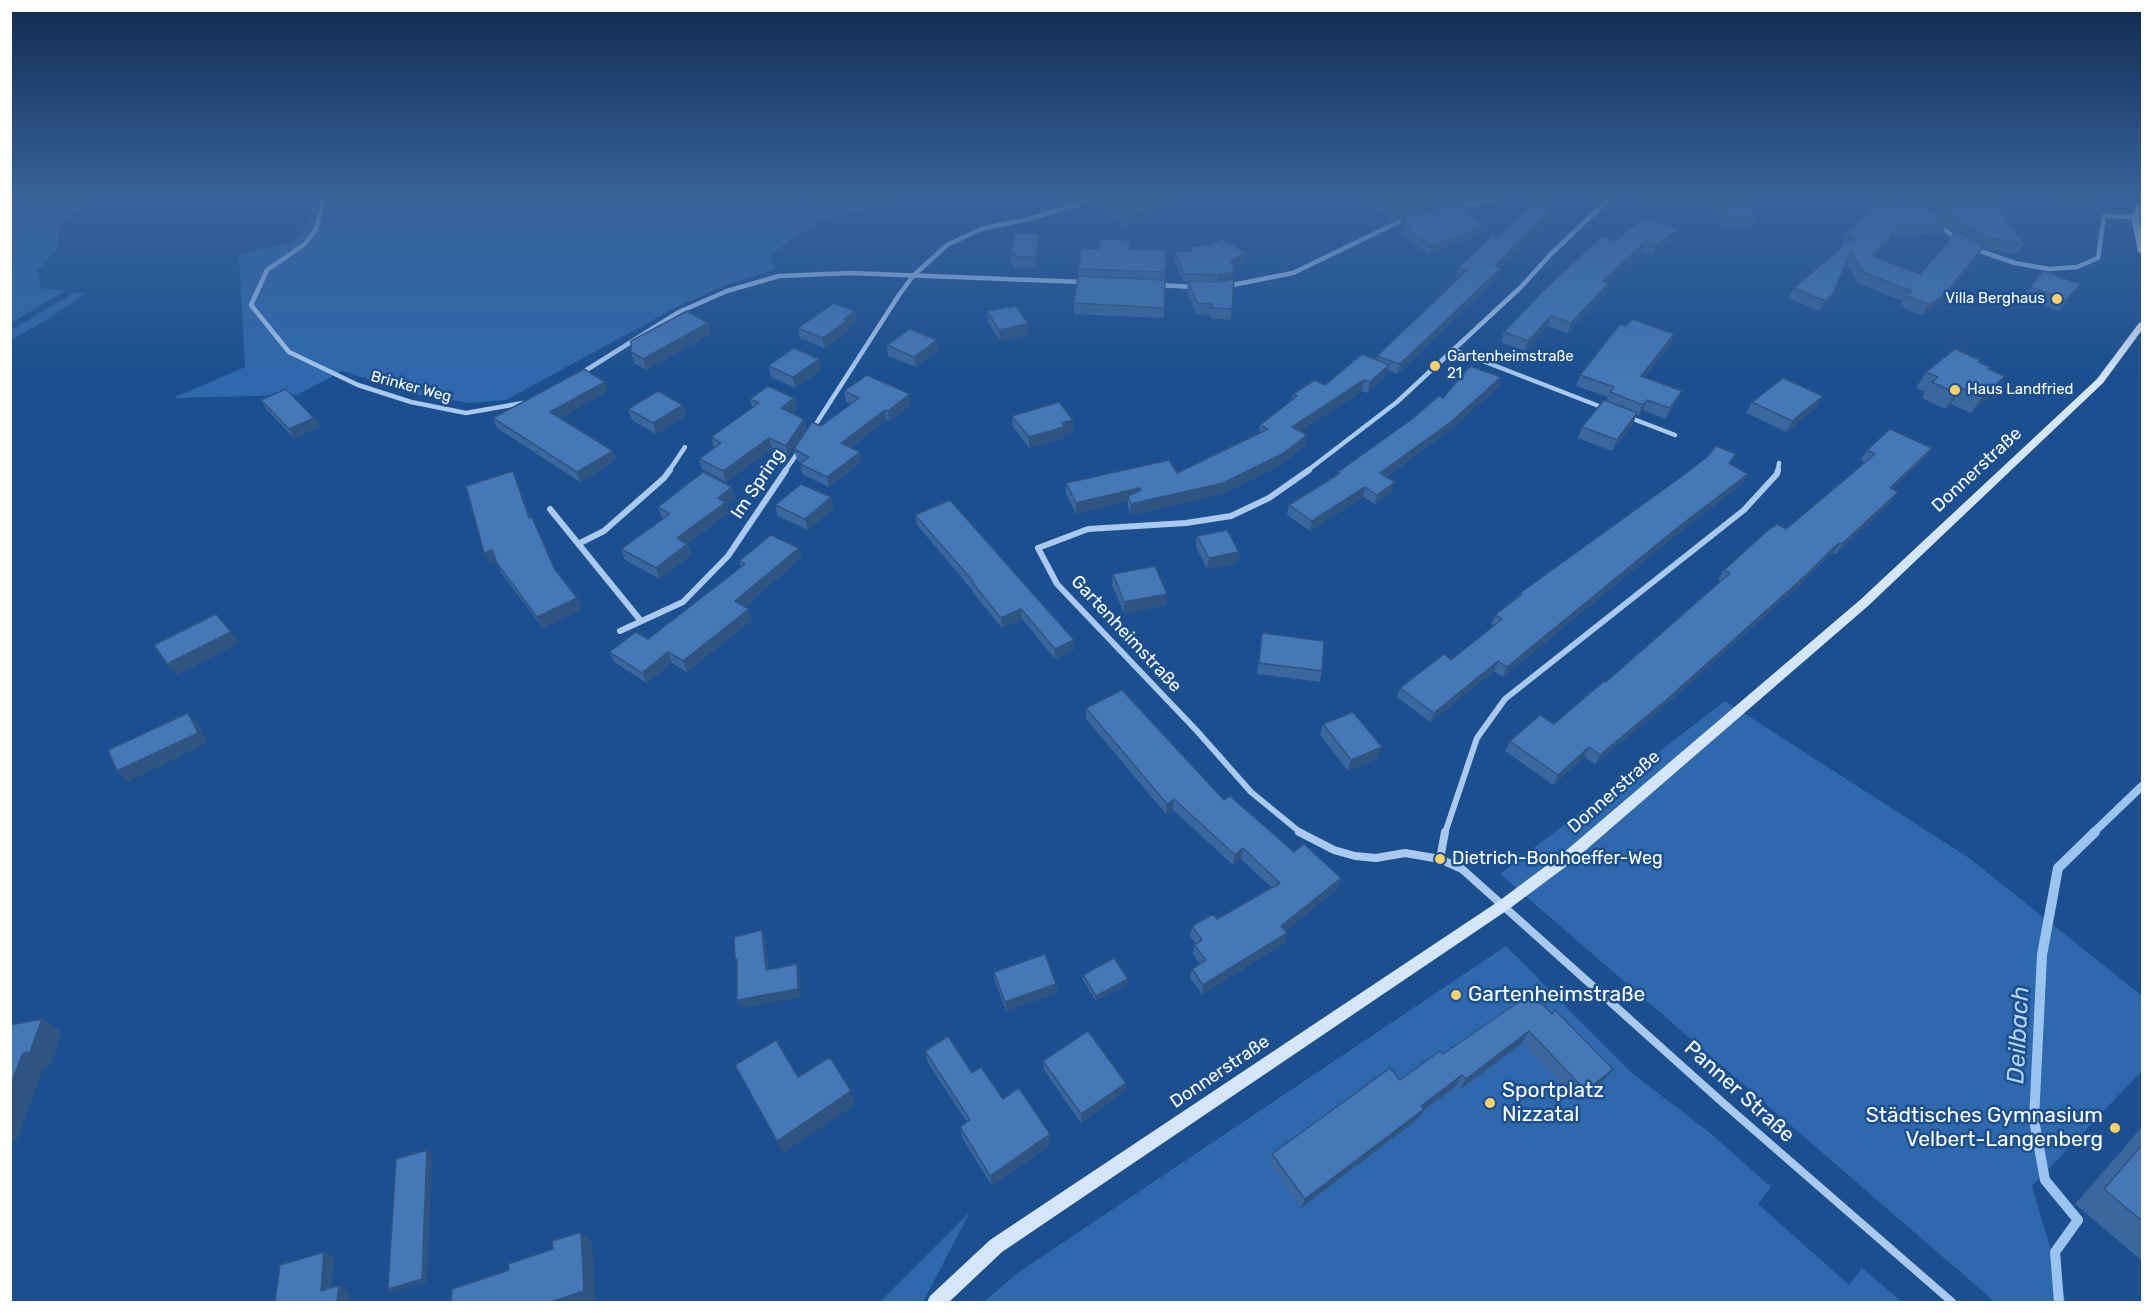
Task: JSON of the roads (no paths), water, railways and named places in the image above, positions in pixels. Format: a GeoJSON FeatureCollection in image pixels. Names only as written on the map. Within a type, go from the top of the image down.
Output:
{"type":"FeatureCollection","features":[{"type":"Feature","properties":{"kind":"main road","name":"Donnerstraße"},"geometry":{"type":"LineString","coordinates":[[936,1302],[996,1246],[1504,905],[1567,858],[1864,603],[2100,381],[2142,325]]}},
{"type":"Feature","properties":{"kind":"street","name":"Brinker Weg"},"geometry":{"type":"LineString","coordinates":[[284,258],[267,270],[251,305],[289,352],[358,385],[411,402],[466,413],[518,405],[528,400]]}},
{"type":"Feature","properties":{"kind":"street"},"geometry":{"type":"LineString","coordinates":[[810,433],[913,276],[932,258]]}},
{"type":"Feature","properties":{"kind":"street"},"geometry":{"type":"LineString","coordinates":[[1218,288],[1293,273],[1322,258]]}},
{"type":"Feature","properties":{"kind":"street","name":"Gartenheimstraße"},"geometry":{"type":"LineString","coordinates":[[1504,905],[1462,869],[1440,859],[1405,854],[1376,858],[1355,856],[1334,850],[1304,836],[1251,792],[1197,731],[1057,584],[1038,548],[1088,529],[1186,524],[1231,516],[1269,498],[1339,448],[1397,402],[1521,287],[1547,258]]}},
{"type":"Feature","properties":{"kind":"street"},"geometry":{"type":"LineString","coordinates":[[2001,258],[2015,263],[2049,268],[2078,267],[2097,258]]}},
{"type":"Feature","properties":{"kind":"street"},"geometry":{"type":"LineString","coordinates":[[570,380],[679,312],[727,291],[779,276],[850,273],[1091,283]]}},
{"type":"Feature","properties":{"kind":"street"},"geometry":{"type":"LineString","coordinates":[[1149,285],[1195,287]]}},
{"type":"Feature","properties":{"kind":"street"},"geometry":{"type":"LineString","coordinates":[[1452,349],[1608,409]]}},
{"type":"Feature","properties":{"kind":"street"},"geometry":{"type":"LineString","coordinates":[[1619,414],[1675,435]]}},
{"type":"Feature","properties":{"kind":"street","name":"Im Spring"},"geometry":{"type":"LineString","coordinates":[[620,631],[683,602],[728,556],[804,443]]}},
{"type":"Feature","properties":{"kind":"street"},"geometry":{"type":"LineString","coordinates":[[578,544],[604,531],[664,478],[685,447]]}},
{"type":"Feature","properties":{"kind":"street"},"geometry":{"type":"LineString","coordinates":[[1440,859],[1445,831],[1478,738],[1505,699],[1744,510],[1777,474],[1779,463]]}},
{"type":"Feature","properties":{"kind":"street"},"geometry":{"type":"LineString","coordinates":[[550,509],[641,621]]}},
{"type":"Feature","properties":{"kind":"street","name":"Panner Straße"},"geometry":{"type":"LineString","coordinates":[[1504,905],[1722,1102],[1952,1302]]}},
{"type":"Feature","properties":{"kind":"waterway","name":"Deilbach"},"geometry":{"type":"LineString","coordinates":[[2093,833],[2142,786]]}},
{"type":"Feature","properties":{"kind":"waterway","name":"Deilbach"},"geometry":{"type":"LineString","coordinates":[[2059,1302],[2055,1252],[2078,1220],[2045,1180],[2034,1120],[2042,955],[2058,868],[2095,832]]}},
{"type":"Feature","properties":{"kind":"place","name":"Villa Berghaus"},"geometry":{"type":"Point","coordinates":[2057,299]}},
{"type":"Feature","properties":{"kind":"place","name":"Gartenheimstraße 21"},"geometry":{"type":"Point","coordinates":[1435,366]}},
{"type":"Feature","properties":{"kind":"place","name":"Haus Landfried"},"geometry":{"type":"Point","coordinates":[1955,390]}},
{"type":"Feature","properties":{"kind":"place","name":"Dietrich-Bonhoeffer-Weg"},"geometry":{"type":"Point","coordinates":[1440,859]}},
{"type":"Feature","properties":{"kind":"place","name":"Gartenheimstraße"},"geometry":{"type":"Point","coordinates":[1456,995]}},
{"type":"Feature","properties":{"kind":"place","name":"Sportplatz Nizzatal"},"geometry":{"type":"Point","coordinates":[1490,1103]}},
{"type":"Feature","properties":{"kind":"place","name":"Städtisches Gymnasium Velbert-Langenberg"},"geometry":{"type":"Point","coordinates":[2115,1128]}}]}
